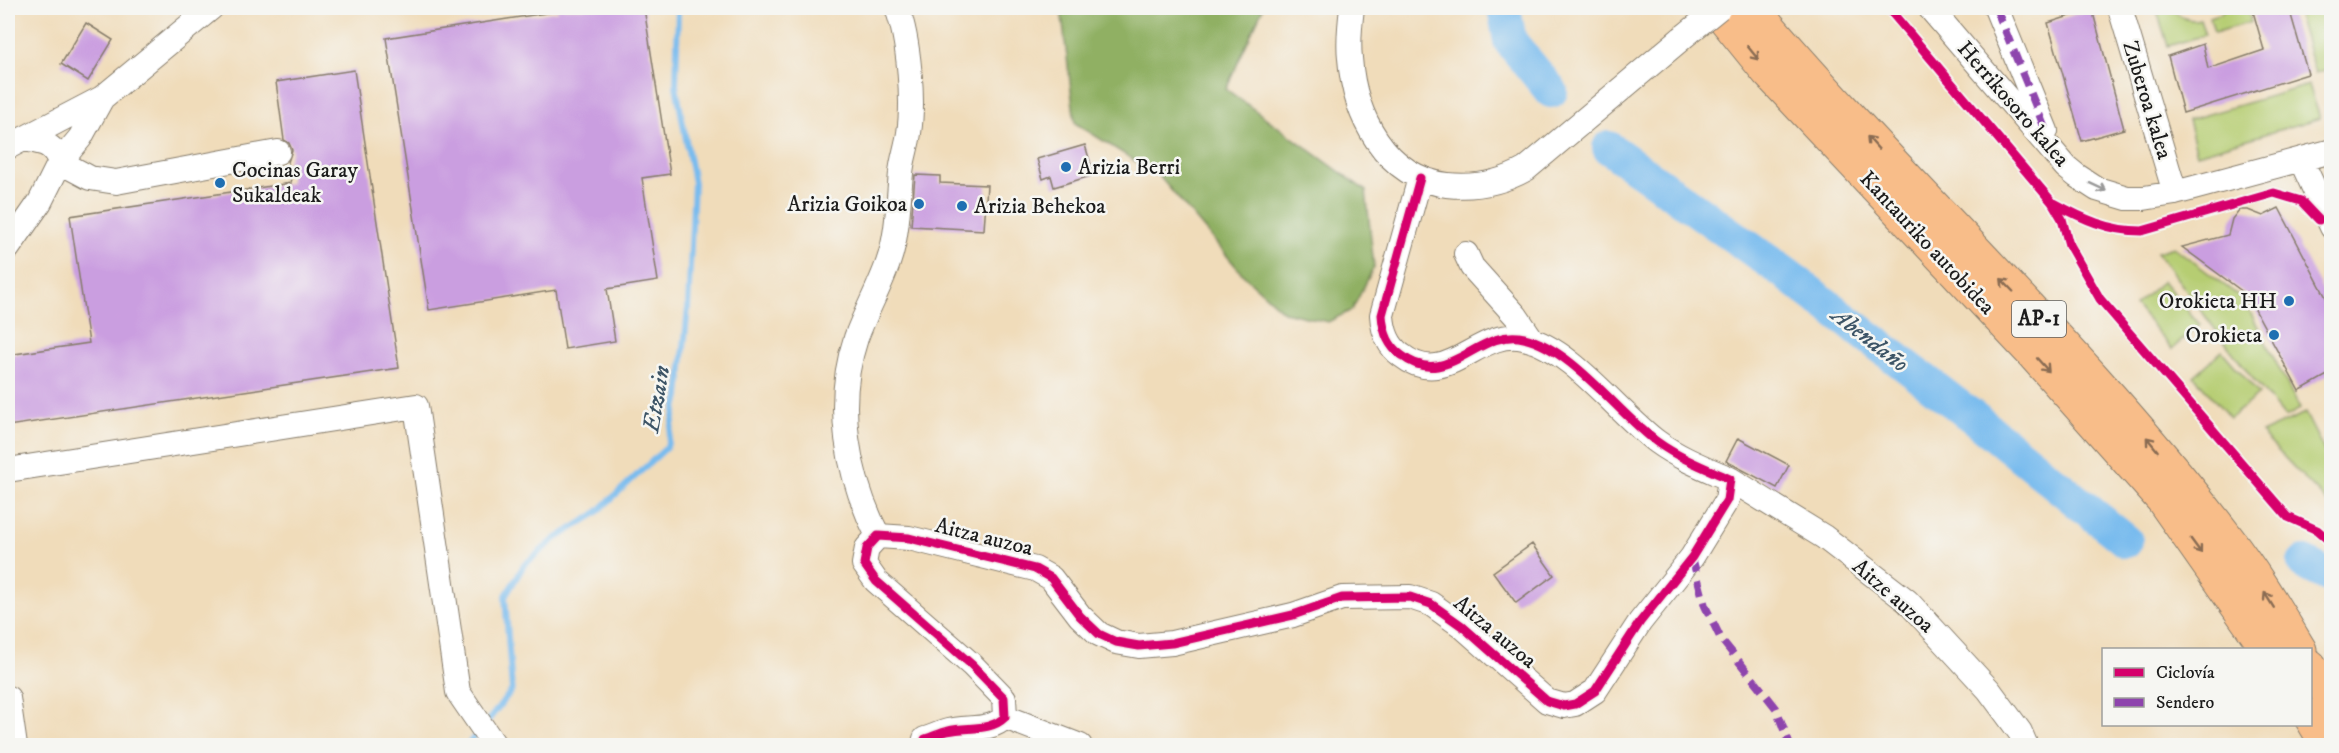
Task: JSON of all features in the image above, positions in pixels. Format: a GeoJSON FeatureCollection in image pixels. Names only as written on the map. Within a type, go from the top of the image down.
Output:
{"type":"FeatureCollection","features":[{"type":"Feature","properties":{"kind":"highway","name":"Kantauriko autobidea"},"geometry":{"type":"LineString","coordinates":[[1718,8],[1768,72],[2034,355],[2162,499],[2267,648]]}},
{"type":"Feature","properties":{"kind":"highway","name":"Kantauriko autobidea"},"geometry":{"type":"LineString","coordinates":[[1753,8],[1906,178],[2052,332],[2148,439],[2229,541],[2299,648]]}},
{"type":"Feature","properties":{"kind":"highway"},"geometry":{"type":"LineString","coordinates":[[2312,669],[2331,699]]}},
{"type":"Feature","properties":{"kind":"highway"},"geometry":{"type":"LineString","coordinates":[[2312,720],[2328,746]]}},
{"type":"Feature","properties":{"kind":"street"},"geometry":{"type":"LineString","coordinates":[[15,143],[102,98],[211,8]]}},
{"type":"Feature","properties":{"kind":"street"},"geometry":{"type":"LineString","coordinates":[[897,8],[908,57],[909,132],[902,164],[895,239],[888,262],[856,339],[846,380],[844,420],[851,462],[868,516],[878,536],[867,548],[864,564],[876,581],[972,665],[1004,698],[994,730]]}},
{"type":"Feature","properties":{"kind":"street"},"geometry":{"type":"LineString","coordinates":[[1352,8],[1349,39],[1350,60],[1363,113],[1373,136],[1386,154],[1403,170],[1420,178],[1461,186],[1496,183],[1512,177],[1542,156],[1718,8]]}},
{"type":"Feature","properties":{"kind":"street","name":"Herrikosoro kalea"},"geometry":{"type":"LineString","coordinates":[[1930,8],[2047,145],[2077,176],[2097,189],[2127,198],[2175,193],[2331,151]]}},
{"type":"Feature","properties":{"kind":"street"},"geometry":{"type":"LineString","coordinates":[[1996,8],[2046,131]]}},
{"type":"Feature","properties":{"kind":"street","name":"Zuberoa kalea"},"geometry":{"type":"LineString","coordinates":[[2120,8],[2175,193]]}},
{"type":"Feature","properties":{"kind":"street"},"geometry":{"type":"LineString","coordinates":[[8,248],[40,202],[60,162],[80,138],[102,98]]}},
{"type":"Feature","properties":{"kind":"street"},"geometry":{"type":"LineString","coordinates":[[15,143],[49,145],[55,150],[60,162],[90,177],[116,182],[278,152]]}},
{"type":"Feature","properties":{"kind":"street"},"geometry":{"type":"LineString","coordinates":[[2301,160],[2331,227]]}},
{"type":"Feature","properties":{"kind":"street"},"geometry":{"type":"LineString","coordinates":[[1420,178],[1383,315],[1383,327],[1395,350],[1413,362],[1433,367],[1453,362],[1491,340],[1512,337],[1533,341],[1564,359],[1657,442],[1685,459],[1730,479]]}},
{"type":"Feature","properties":{"kind":"street"},"geometry":{"type":"LineString","coordinates":[[1466,254],[1472,267],[1516,316],[1533,341]]}},
{"type":"Feature","properties":{"kind":"street"},"geometry":{"type":"LineString","coordinates":[[8,470],[416,406],[458,692],[492,742]]}},
{"type":"Feature","properties":{"kind":"street","name":"Aitza auzoa"},"geometry":{"type":"LineString","coordinates":[[878,536],[909,538],[1035,569],[1051,578],[1080,616],[1099,634],[1116,642],[1138,646],[1172,643],[1282,618],[1342,598],[1410,597],[1431,604],[1462,626],[1548,701],[1564,706],[1575,704],[1595,691],[1640,622],[1692,557],[1727,500],[1730,479]]}},
{"type":"Feature","properties":{"kind":"street","name":"Aitze auzoa"},"geometry":{"type":"LineString","coordinates":[[1730,479],[1824,537],[1907,601],[1989,690],[2020,732],[2026,746]]}},
{"type":"Feature","properties":{"kind":"street"},"geometry":{"type":"LineString","coordinates":[[8,698],[15,746]]}},
{"type":"Feature","properties":{"kind":"street"},"geometry":{"type":"LineString","coordinates":[[922,746],[925,739],[949,731],[994,730],[1080,746]]}},
{"type":"Feature","properties":{"kind":"green space"},"geometry":{"type":"Polygon","coordinates":[[[1061,8],[1263,8],[1226,89],[1366,191],[1374,267],[1352,310],[1328,322],[1284,312],[1245,277],[1159,176],[1075,123],[1061,8]]]}},
{"type":"Feature","properties":{"kind":"green space"},"geometry":{"type":"Polygon","coordinates":[[[2156,8],[2173,8],[2184,18],[2200,19],[2205,35],[2168,46],[2156,8]]]}},
{"type":"Feature","properties":{"kind":"green space"},"geometry":{"type":"Polygon","coordinates":[[[2225,8],[2247,8],[2251,22],[2214,33],[2210,17],[2222,13],[2225,8]]]}},
{"type":"Feature","properties":{"kind":"green space"},"geometry":{"type":"Polygon","coordinates":[[[2324,8],[2331,33],[2331,68],[2315,73],[2298,15],[2324,8]]]}},
{"type":"Feature","properties":{"kind":"green space"},"geometry":{"type":"Polygon","coordinates":[[[2309,85],[2320,118],[2197,154],[2188,120],[2309,85]]]}},
{"type":"Feature","properties":{"kind":"green space"},"geometry":{"type":"Polygon","coordinates":[[[2174,247],[2244,300],[2300,409],[2285,417],[2249,374],[2157,252],[2174,247]]]}},
{"type":"Feature","properties":{"kind":"green space"},"geometry":{"type":"Polygon","coordinates":[[[2163,281],[2200,325],[2172,349],[2135,305],[2163,281]]]}},
{"type":"Feature","properties":{"kind":"green space"},"geometry":{"type":"Polygon","coordinates":[[[2222,351],[2259,394],[2230,418],[2194,376],[2222,351]]]}},
{"type":"Feature","properties":{"kind":"green space"},"geometry":{"type":"Polygon","coordinates":[[[2305,413],[2331,464],[2331,506],[2261,433],[2305,413]]]}},
{"type":"Feature","properties":{"kind":"building"},"geometry":{"type":"Polygon","coordinates":[[[555,8],[644,8],[670,174],[642,178],[658,281],[607,289],[615,341],[565,349],[556,290],[429,310],[386,38],[559,11],[555,8]]]}},
{"type":"Feature","properties":{"kind":"building"},"geometry":{"type":"Polygon","coordinates":[[[2252,8],[2289,8],[2308,74],[2183,113],[2168,56],[2203,44],[2208,69],[2264,50],[2252,8]]]}},
{"type":"Feature","properties":{"kind":"building"},"geometry":{"type":"Polygon","coordinates":[[[2092,9],[2124,129],[2082,141],[2048,23],[2092,9]]]}},
{"type":"Feature","properties":{"kind":"building"},"geometry":{"type":"Polygon","coordinates":[[[86,23],[113,40],[88,81],[61,64],[86,23]]]}},
{"type":"Feature","properties":{"kind":"building"},"geometry":{"type":"Polygon","coordinates":[[[354,70],[399,368],[8,426],[8,355],[89,343],[70,216],[291,183],[288,162],[292,150],[289,143],[284,140],[276,82],[354,70]]]}},
{"type":"Feature","properties":{"kind":"building","name":"Arizia Berri"},"geometry":{"type":"Polygon","coordinates":[[[1085,145],[1094,175],[1054,187],[1051,176],[1043,179],[1037,159],[1085,145]]]}},
{"type":"Feature","properties":{"kind":"building","name":"Arizia Behekoa"},"geometry":{"type":"Polygon","coordinates":[[[915,175],[940,176],[940,183],[987,185],[984,230],[911,226],[915,175]]]}},
{"type":"Feature","properties":{"kind":"building","name":"Orokieta HH"},"geometry":{"type":"Polygon","coordinates":[[[2279,208],[2331,307],[2331,373],[2299,391],[2247,295],[2182,247],[2228,235],[2232,219],[2239,210],[2248,210],[2263,216],[2279,208]]]}},
{"type":"Feature","properties":{"kind":"building"},"geometry":{"type":"Polygon","coordinates":[[[1738,438],[1789,465],[1777,488],[1726,461],[1738,438]]]}},
{"type":"Feature","properties":{"kind":"building"},"geometry":{"type":"Polygon","coordinates":[[[1532,544],[1554,575],[1516,603],[1493,572],[1532,544]]]}},
{"type":"Feature","properties":{"kind":"waterway","name":"Etzain"},"geometry":{"type":"LineString","coordinates":[[487,722],[512,690],[505,597],[524,565],[555,539],[595,514],[667,447],[679,396],[688,308],[694,183],[676,86],[678,8]]}},
{"type":"Feature","properties":{"kind":"waterway","name":"Abendaño"},"geometry":{"type":"LineString","coordinates":[[1504,8],[1510,41],[1551,91]]}},
{"type":"Feature","properties":{"kind":"waterway","name":"Abendaño"},"geometry":{"type":"LineString","coordinates":[[1609,148],[1785,273],[1978,421],[2126,541]]}},
{"type":"Feature","properties":{"kind":"waterway"},"geometry":{"type":"LineString","coordinates":[[2304,563],[2332,577]]}},
{"type":"Feature","properties":{"kind":"waterway","name":"Etzain"},"geometry":{"type":"LineString","coordinates":[[467,746],[478,732]]}},
{"type":"Feature","properties":{"kind":"marked path"},"geometry":{"type":"LineString","coordinates":[[1996,8],[2046,131]]}},
{"type":"Feature","properties":{"kind":"marked path"},"geometry":{"type":"LineString","coordinates":[[1692,557],[1705,606],[1721,639],[1776,708],[1790,746]]}},
{"type":"Feature","properties":{"kind":"cycle path"},"geometry":{"type":"LineString","coordinates":[[1888,8],[2052,202],[2062,219],[2069,245],[2100,299],[2288,517],[2317,530],[2332,543]]}},
{"type":"Feature","properties":{"kind":"cycle path"},"geometry":{"type":"LineString","coordinates":[[923,746],[925,739],[945,732],[986,727],[999,722],[1005,717],[1004,698],[972,665],[876,581],[864,564],[867,548],[878,536],[909,538],[1035,569],[1051,578],[1080,616],[1099,634],[1116,642],[1139,646],[1172,643],[1293,615],[1342,598],[1410,597],[1431,604],[1462,626],[1547,701],[1564,706],[1575,704],[1595,691],[1640,622],[1692,557],[1727,500],[1730,479],[1665,448],[1642,430],[1577,368],[1542,344],[1524,338],[1507,337],[1492,341],[1448,363],[1433,366],[1418,364],[1396,351],[1387,338],[1382,315],[1420,178]]}},
{"type":"Feature","properties":{"kind":"cycle path"},"geometry":{"type":"LineString","coordinates":[[2054,203],[2096,223],[2118,229],[2142,231],[2274,193],[2301,201],[2319,220]]}},
{"type":"Feature","properties":{"kind":"place","name":"Arizia Berri"},"geometry":{"type":"Point","coordinates":[1066,167]}},
{"type":"Feature","properties":{"kind":"place","name":"Cocinas Garay Sukaldeak"},"geometry":{"type":"Point","coordinates":[220,183]}},
{"type":"Feature","properties":{"kind":"place","name":"Arizia Goikoa"},"geometry":{"type":"Point","coordinates":[919,204]}},
{"type":"Feature","properties":{"kind":"place","name":"Arizia Behekoa"},"geometry":{"type":"Point","coordinates":[962,206]}},
{"type":"Feature","properties":{"kind":"place","name":"Orokieta HH"},"geometry":{"type":"Point","coordinates":[2289,301]}},
{"type":"Feature","properties":{"kind":"place","name":"Orokieta"},"geometry":{"type":"Point","coordinates":[2274,335]}}]}
